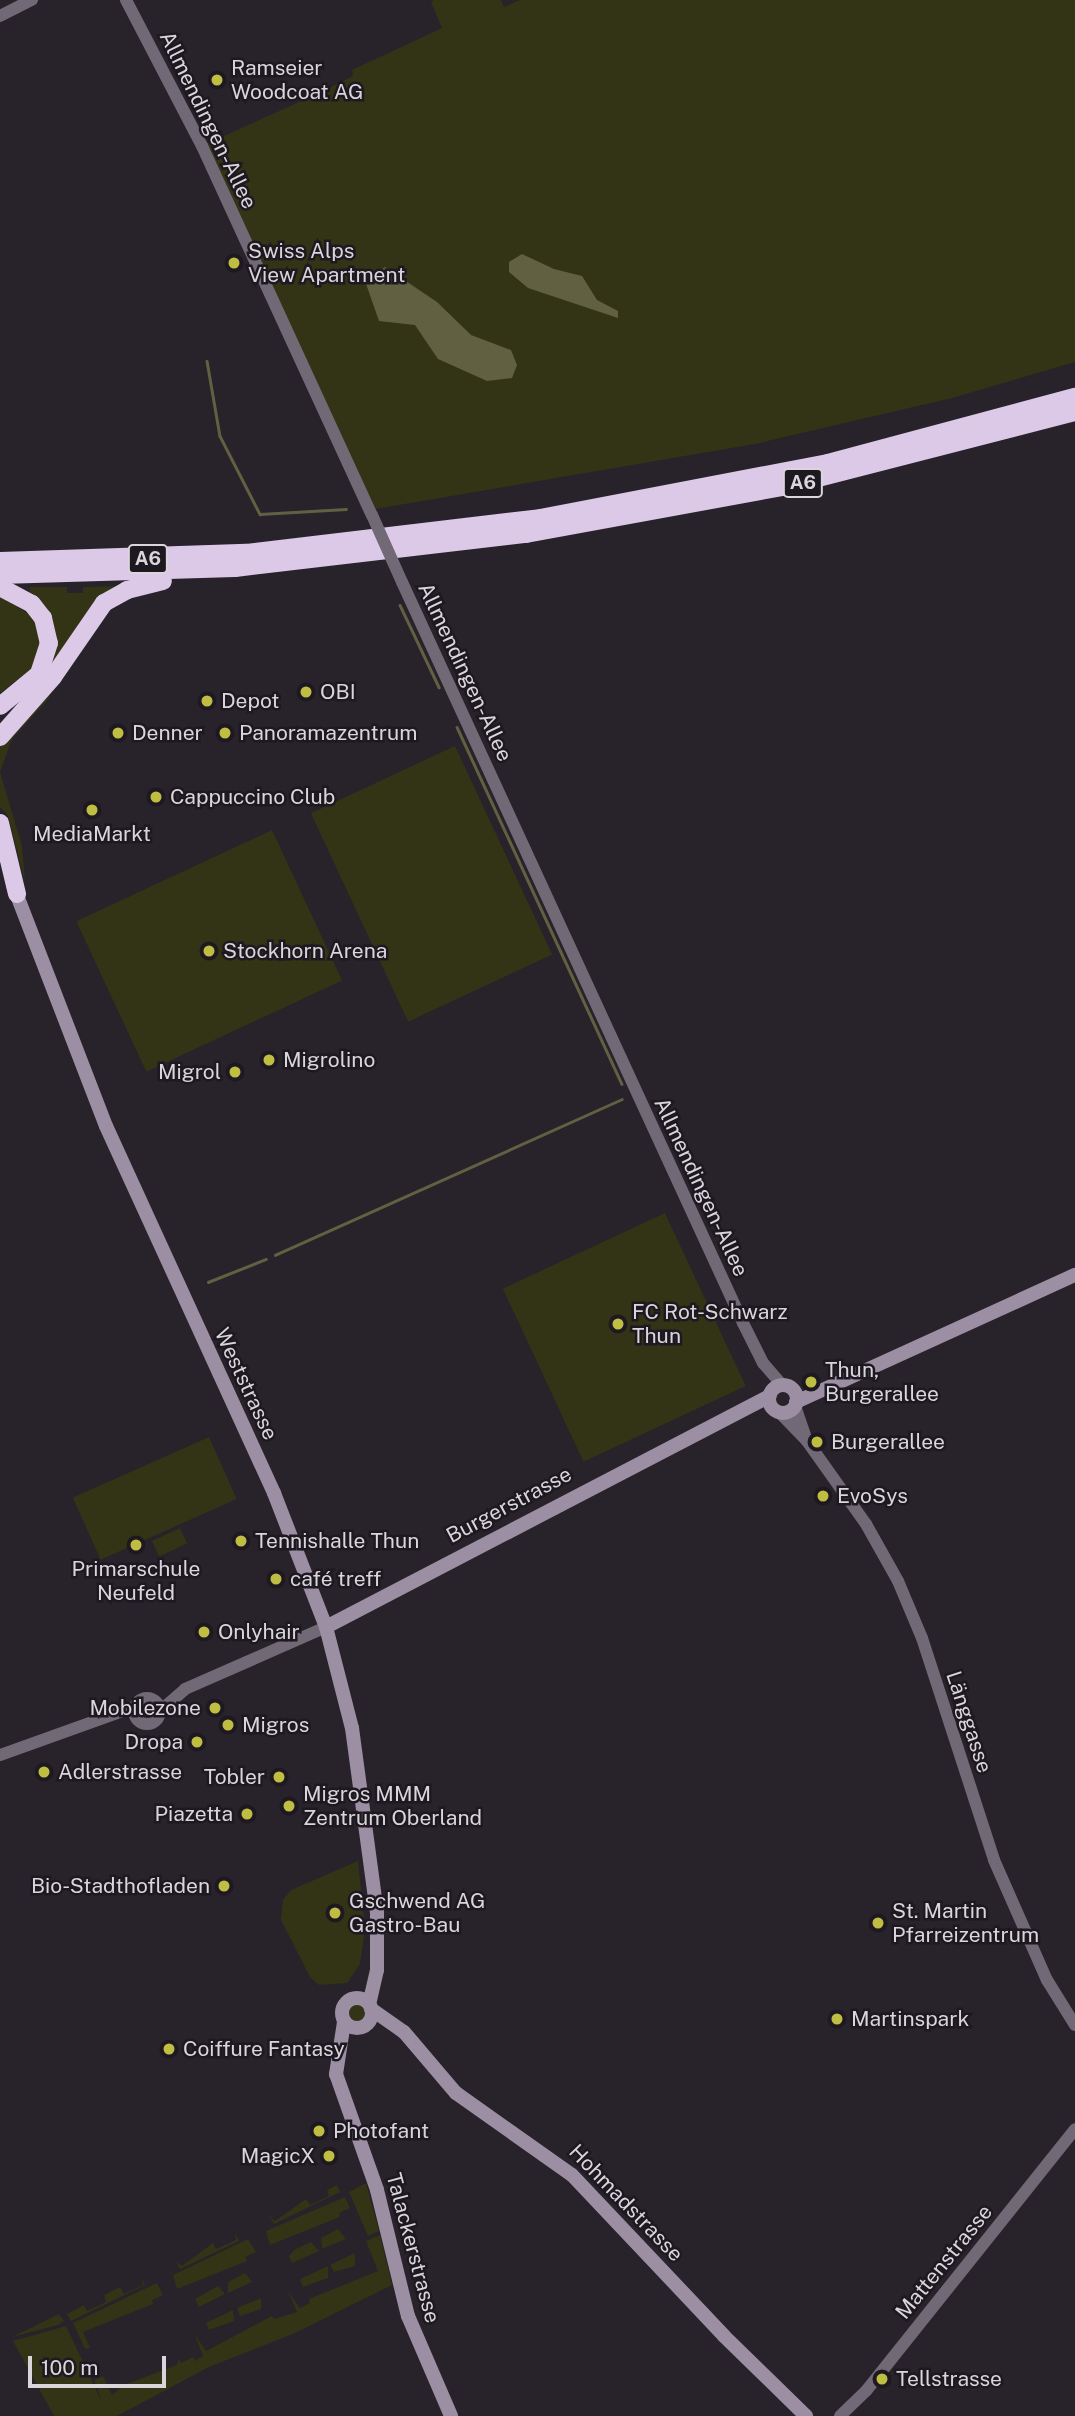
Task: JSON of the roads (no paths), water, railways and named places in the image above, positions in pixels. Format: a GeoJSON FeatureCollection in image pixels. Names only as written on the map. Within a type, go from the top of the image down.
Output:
{"type":"FeatureCollection","features":[{"type":"Feature","properties":{"kind":"highway","name":"A6"},"geometry":{"type":"LineString","coordinates":[[0,561],[234,554],[517,522],[793,471],[1075,397]]}},
{"type":"Feature","properties":{"kind":"highway","name":"A6"},"geometry":{"type":"LineString","coordinates":[[0,575],[235,568],[468,543],[686,507],[880,465],[1075,412]]}},
{"type":"Feature","properties":{"kind":"highway"},"geometry":{"type":"LineString","coordinates":[[0,706],[26,695],[54,677],[93,615],[115,596],[150,584],[235,568]]}},
{"type":"Feature","properties":{"kind":"highway"},"geometry":{"type":"LineString","coordinates":[[0,587],[32,604],[48,635],[43,667],[0,737]]}},
{"type":"Feature","properties":{"kind":"highway"},"geometry":{"type":"LineString","coordinates":[[0,697],[26,695]]}},
{"type":"Feature","properties":{"kind":"highway"},"geometry":{"type":"LineString","coordinates":[[0,719],[26,695]]}},
{"type":"Feature","properties":{"kind":"highway"},"geometry":{"type":"LineString","coordinates":[[0,824],[17,894]]}},
{"type":"Feature","properties":{"kind":"main road","name":"Weststrasse"},"geometry":{"type":"LineString","coordinates":[[0,855],[106,1125],[274,1493],[326,1627],[354,1737],[378,1953],[370,2006]]}},
{"type":"Feature","properties":{"kind":"main road"},"geometry":{"type":"LineString","coordinates":[[796,1404],[823,1387],[1075,1275]]}},
{"type":"Feature","properties":{"kind":"main road"},"geometry":{"type":"LineString","coordinates":[[778,1397],[823,1387]]}},
{"type":"Feature","properties":{"kind":"main road","name":"Burgerstrasse"},"geometry":{"type":"LineString","coordinates":[[326,1627],[663,1448],[778,1397],[796,1404]]}},
{"type":"Feature","properties":{"kind":"main road"},"geometry":{"type":"LineString","coordinates":[[353,1998],[370,2006],[370,2021],[360,2028],[344,2022],[342,2008],[353,1998],[378,1953]]}},
{"type":"Feature","properties":{"kind":"main road","name":"Hohmadstrasse"},"geometry":{"type":"LineString","coordinates":[[370,2006],[404,2032],[453,2090],[572,2175],[724,2336],[806,2416]]}},
{"type":"Feature","properties":{"kind":"main road","name":"Talackerstrasse"},"geometry":{"type":"LineString","coordinates":[[344,2022],[336,2069],[377,2190],[408,2316],[451,2416]]}},
{"type":"Feature","properties":{"kind":"main road","name":"Talackerstrasse"},"geometry":{"type":"LineString","coordinates":[[342,2088],[347,2053],[360,2028]]}},
{"type":"Feature","properties":{"kind":"street"},"geometry":{"type":"LineString","coordinates":[[0,16],[32,0]]}},
{"type":"Feature","properties":{"kind":"street","name":"Allmendingen-Allee"},"geometry":{"type":"LineString","coordinates":[[126,0],[202,146],[778,1397]]}},
{"type":"Feature","properties":{"kind":"street","name":"Länggasse"},"geometry":{"type":"LineString","coordinates":[[778,1397],[892,1567],[917,1626],[994,1860],[1042,1969],[1075,2025]]}},
{"type":"Feature","properties":{"kind":"street","name":"Länggasse"},"geometry":{"type":"LineString","coordinates":[[796,1404],[807,1441]]}},
{"type":"Feature","properties":{"kind":"street","name":"Burgerstrasse"},"geometry":{"type":"LineString","coordinates":[[135,1707],[149,1698],[186,1689],[326,1627]]}},
{"type":"Feature","properties":{"kind":"street","name":"Burgerstrasse"},"geometry":{"type":"LineString","coordinates":[[140,1721],[153,1722],[160,1711],[186,1689]]}},
{"type":"Feature","properties":{"kind":"street"},"geometry":{"type":"LineString","coordinates":[[149,1698],[160,1711]]}},
{"type":"Feature","properties":{"kind":"street"},"geometry":{"type":"LineString","coordinates":[[0,1755],[135,1707],[140,1721],[106,1719]]}},
{"type":"Feature","properties":{"kind":"street","name":"Mattenstrasse"},"geometry":{"type":"LineString","coordinates":[[840,2416],[860,2399],[1075,2129]]}},
{"type":"Feature","properties":{"kind":"waterway"},"geometry":{"type":"LineString","coordinates":[[207,361],[220,436],[260,514],[346,509]]}},
{"type":"Feature","properties":{"kind":"waterway"},"geometry":{"type":"LineString","coordinates":[[400,605],[439,687]]}},
{"type":"Feature","properties":{"kind":"waterway"},"geometry":{"type":"LineString","coordinates":[[457,727],[622,1084]]}},
{"type":"Feature","properties":{"kind":"waterway"},"geometry":{"type":"LineString","coordinates":[[275,1255],[622,1099]]}},
{"type":"Feature","properties":{"kind":"waterway"},"geometry":{"type":"LineString","coordinates":[[208,1282],[266,1259]]}},
{"type":"Feature","properties":{"kind":"place","name":"Ramseier Woodcoat AG"},"geometry":{"type":"Point","coordinates":[217,80]}},
{"type":"Feature","properties":{"kind":"place","name":"Swiss Alps View Apartment"},"geometry":{"type":"Point","coordinates":[234,263]}},
{"type":"Feature","properties":{"kind":"place","name":"OBI"},"geometry":{"type":"Point","coordinates":[306,692]}},
{"type":"Feature","properties":{"kind":"place","name":"Depot"},"geometry":{"type":"Point","coordinates":[207,701]}},
{"type":"Feature","properties":{"kind":"place","name":"Denner"},"geometry":{"type":"Point","coordinates":[118,733]}},
{"type":"Feature","properties":{"kind":"place","name":"Panoramazentrum"},"geometry":{"type":"Point","coordinates":[225,733]}},
{"type":"Feature","properties":{"kind":"place","name":"Cappuccino Club"},"geometry":{"type":"Point","coordinates":[156,797]}},
{"type":"Feature","properties":{"kind":"place","name":"MediaMarkt"},"geometry":{"type":"Point","coordinates":[92,810]}},
{"type":"Feature","properties":{"kind":"place","name":"Stockhorn Arena"},"geometry":{"type":"Point","coordinates":[209,951]}},
{"type":"Feature","properties":{"kind":"place","name":"Migrolino"},"geometry":{"type":"Point","coordinates":[269,1060]}},
{"type":"Feature","properties":{"kind":"place","name":"Migrol"},"geometry":{"type":"Point","coordinates":[235,1072]}},
{"type":"Feature","properties":{"kind":"place","name":"FC Rot-Schwarz Thun"},"geometry":{"type":"Point","coordinates":[618,1324]}},
{"type":"Feature","properties":{"kind":"place","name":"Thun, Burgerallee"},"geometry":{"type":"Point","coordinates":[811,1382]}},
{"type":"Feature","properties":{"kind":"place","name":"Burgerallee"},"geometry":{"type":"Point","coordinates":[817,1442]}},
{"type":"Feature","properties":{"kind":"place","name":"EvoSys"},"geometry":{"type":"Point","coordinates":[823,1496]}},
{"type":"Feature","properties":{"kind":"place","name":"Tennishalle Thun"},"geometry":{"type":"Point","coordinates":[241,1541]}},
{"type":"Feature","properties":{"kind":"place","name":"Primarschule Neufeld"},"geometry":{"type":"Point","coordinates":[136,1545]}},
{"type":"Feature","properties":{"kind":"place","name":"café treff"},"geometry":{"type":"Point","coordinates":[276,1579]}},
{"type":"Feature","properties":{"kind":"place","name":"Onlyhair"},"geometry":{"type":"Point","coordinates":[204,1632]}},
{"type":"Feature","properties":{"kind":"place","name":"Mobilezone"},"geometry":{"type":"Point","coordinates":[215,1708]}},
{"type":"Feature","properties":{"kind":"place","name":"Migros"},"geometry":{"type":"Point","coordinates":[228,1725]}},
{"type":"Feature","properties":{"kind":"place","name":"Dropa"},"geometry":{"type":"Point","coordinates":[197,1742]}},
{"type":"Feature","properties":{"kind":"place","name":"Adlerstrasse"},"geometry":{"type":"Point","coordinates":[44,1772]}},
{"type":"Feature","properties":{"kind":"place","name":"Tobler"},"geometry":{"type":"Point","coordinates":[279,1777]}},
{"type":"Feature","properties":{"kind":"place","name":"Migros MMM Zentrum Oberland"},"geometry":{"type":"Point","coordinates":[289,1806]}},
{"type":"Feature","properties":{"kind":"place","name":"Piazetta"},"geometry":{"type":"Point","coordinates":[247,1814]}},
{"type":"Feature","properties":{"kind":"place","name":"Bio-Stadthofladen"},"geometry":{"type":"Point","coordinates":[224,1886]}},
{"type":"Feature","properties":{"kind":"place","name":"Gschwend AG Gastro-Bau"},"geometry":{"type":"Point","coordinates":[335,1913]}},
{"type":"Feature","properties":{"kind":"place","name":"St. Martin Pfarreizentrum"},"geometry":{"type":"Point","coordinates":[878,1923]}},
{"type":"Feature","properties":{"kind":"place","name":"Martinspark"},"geometry":{"type":"Point","coordinates":[837,2019]}},
{"type":"Feature","properties":{"kind":"place","name":"Coiffure Fantasy"},"geometry":{"type":"Point","coordinates":[169,2049]}},
{"type":"Feature","properties":{"kind":"place","name":"Photofant"},"geometry":{"type":"Point","coordinates":[319,2131]}},
{"type":"Feature","properties":{"kind":"place","name":"MagicX"},"geometry":{"type":"Point","coordinates":[329,2156]}},
{"type":"Feature","properties":{"kind":"place","name":"Tellstrasse"},"geometry":{"type":"Point","coordinates":[882,2379]}}]}
